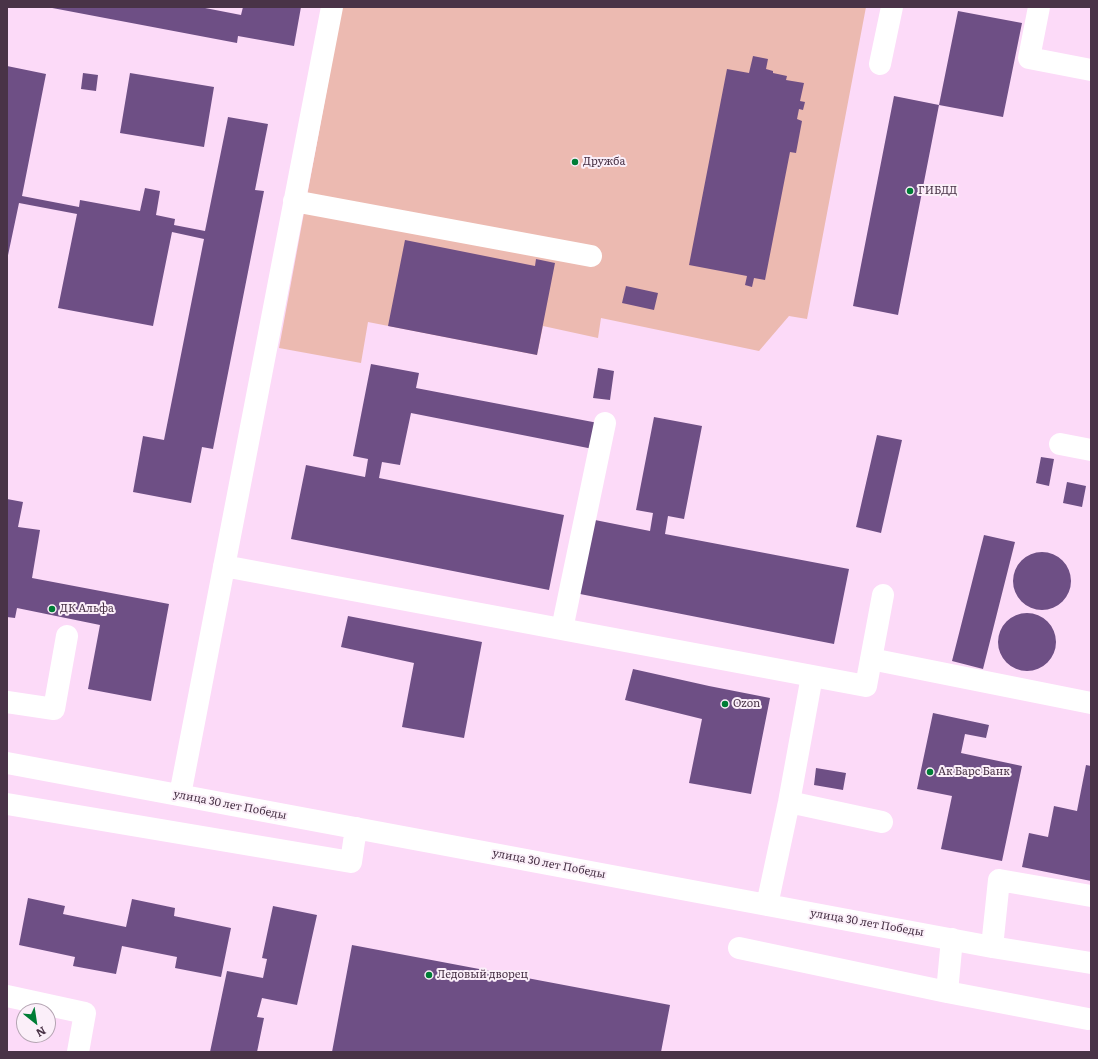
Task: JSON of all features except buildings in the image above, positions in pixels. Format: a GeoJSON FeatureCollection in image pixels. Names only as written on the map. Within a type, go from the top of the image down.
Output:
{"type":"FeatureCollection","features":[{"type":"Feature","properties":{"kind":"street"},"geometry":{"type":"LineString","coordinates":[[180,795],[332,7]]}},
{"type":"Feature","properties":{"kind":"street"},"geometry":{"type":"LineString","coordinates":[[880,64],[892,7]]}},
{"type":"Feature","properties":{"kind":"street"},"geometry":{"type":"LineString","coordinates":[[1039,7],[1028,58],[1091,70]]}},
{"type":"Feature","properties":{"kind":"street"},"geometry":{"type":"LineString","coordinates":[[294,201],[591,256]]}},
{"type":"Feature","properties":{"kind":"street"},"geometry":{"type":"LineString","coordinates":[[562,629],[605,423]]}},
{"type":"Feature","properties":{"kind":"street"},"geometry":{"type":"LineString","coordinates":[[1060,444],[1091,450]]}},
{"type":"Feature","properties":{"kind":"street"},"geometry":{"type":"LineString","coordinates":[[224,566],[866,686],[883,595]]}},
{"type":"Feature","properties":{"kind":"street"},"geometry":{"type":"LineString","coordinates":[[7,702],[54,709],[67,636]]}},
{"type":"Feature","properties":{"kind":"street"},"geometry":{"type":"LineString","coordinates":[[872,659],[1091,703]]}},
{"type":"Feature","properties":{"kind":"street"},"geometry":{"type":"LineString","coordinates":[[768,905],[812,676]]}},
{"type":"Feature","properties":{"kind":"street","name":"улица 30 лет Победы"},"geometry":{"type":"LineString","coordinates":[[7,763],[952,939],[1091,963]]}},
{"type":"Feature","properties":{"kind":"street"},"geometry":{"type":"LineString","coordinates":[[789,802],[882,822]]}},
{"type":"Feature","properties":{"kind":"street"},"geometry":{"type":"LineString","coordinates":[[7,804],[351,862],[356,828]]}},
{"type":"Feature","properties":{"kind":"street"},"geometry":{"type":"LineString","coordinates":[[992,946],[999,880],[1091,896]]}},
{"type":"Feature","properties":{"kind":"street"},"geometry":{"type":"LineString","coordinates":[[947,992],[952,939]]}},
{"type":"Feature","properties":{"kind":"street"},"geometry":{"type":"LineString","coordinates":[[739,948],[1088,1020]]}},
{"type":"Feature","properties":{"kind":"street"},"geometry":{"type":"LineString","coordinates":[[7,996],[85,1013],[78,1052]]}},
{"type":"Feature","properties":{"kind":"shaded area","name":"Дружба"},"geometry":{"type":"Polygon","coordinates":[[[342,7],[866,7],[807,319],[789,316],[759,351],[601,318],[598,338],[543,326],[537,355],[368,322],[361,363],[279,348],[342,7]]]}},
{"type":"Feature","properties":{"kind":"place","name":"Дружба"},"geometry":{"type":"Point","coordinates":[575,162]}},
{"type":"Feature","properties":{"kind":"place","name":"ГИБДД"},"geometry":{"type":"Point","coordinates":[910,191]}},
{"type":"Feature","properties":{"kind":"place","name":"ДК Альфа"},"geometry":{"type":"Point","coordinates":[52,609]}},
{"type":"Feature","properties":{"kind":"place","name":"Ozon"},"geometry":{"type":"Point","coordinates":[725,704]}},
{"type":"Feature","properties":{"kind":"place","name":"Ак Барс Банк"},"geometry":{"type":"Point","coordinates":[930,772]}},
{"type":"Feature","properties":{"kind":"place","name":"Ледовый дворец"},"geometry":{"type":"Point","coordinates":[429,975]}}]}
